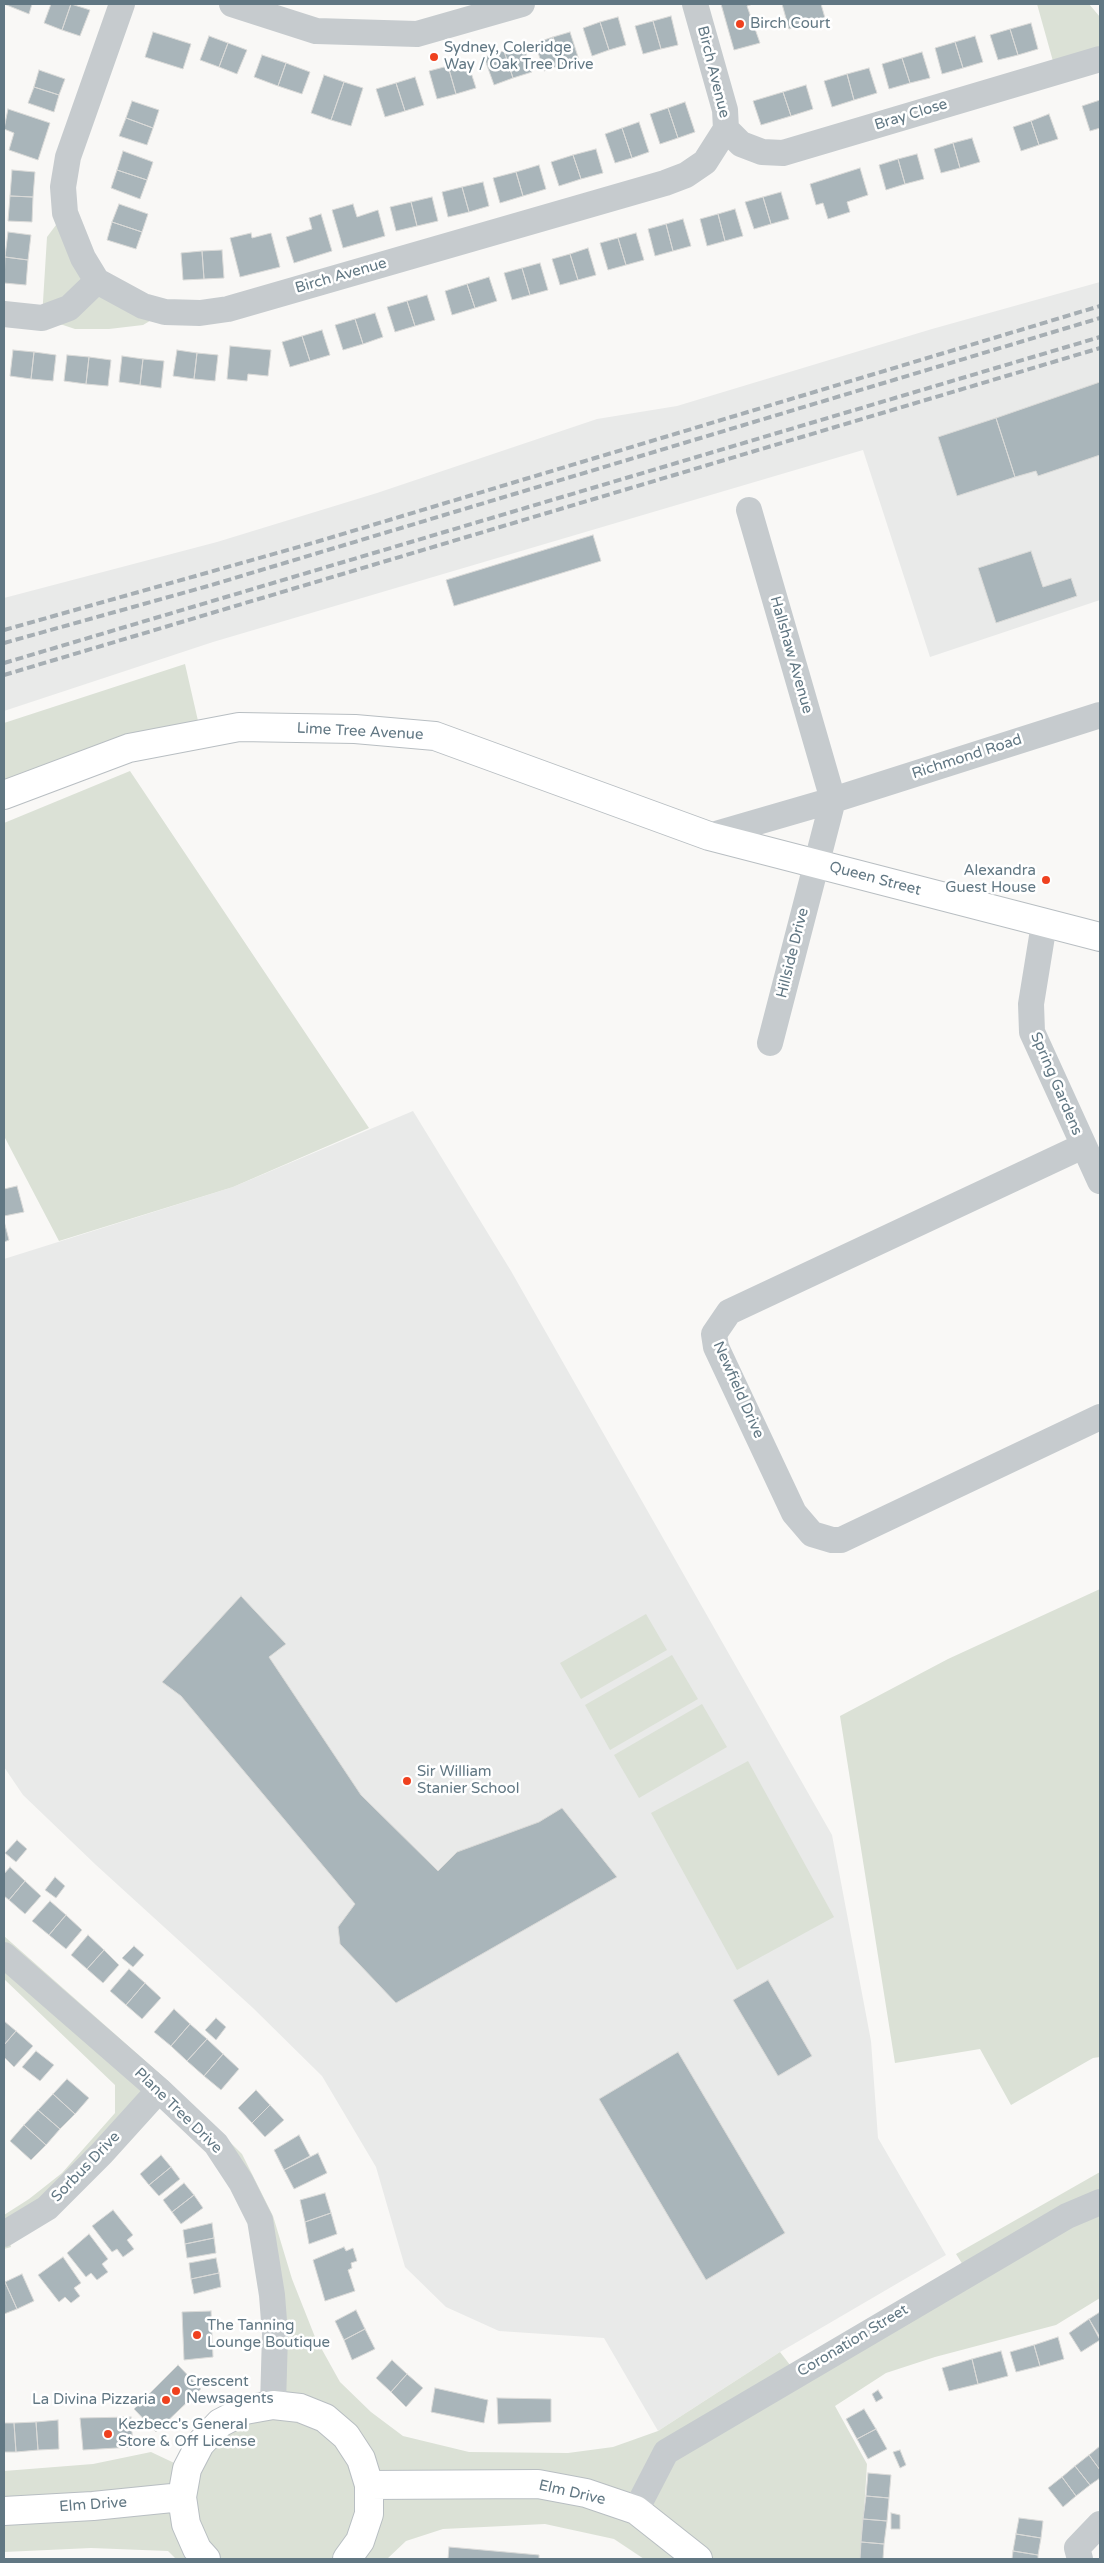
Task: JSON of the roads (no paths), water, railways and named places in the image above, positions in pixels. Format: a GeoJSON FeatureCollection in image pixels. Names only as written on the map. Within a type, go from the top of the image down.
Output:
{"type":"FeatureCollection","features":[{"type":"Feature","properties":{"kind":"street"},"geometry":{"type":"LineString","coordinates":[[4,314],[42,318],[69,308],[97,281],[83,258],[73,234],[66,213],[63,188],[68,156],[122,4]]}},
{"type":"Feature","properties":{"kind":"street"},"geometry":{"type":"LineString","coordinates":[[232,4],[316,31],[417,34],[522,4]]}},
{"type":"Feature","properties":{"kind":"street","name":"Birch Avenue"},"geometry":{"type":"LineString","coordinates":[[97,281],[143,306],[165,312],[200,313],[228,309],[665,183],[686,175],[705,162],[726,129],[725,110],[695,4]]}},
{"type":"Feature","properties":{"kind":"street","name":"Bray Close"},"geometry":{"type":"LineString","coordinates":[[726,129],[741,144],[762,152],[783,153],[1100,59]]}},
{"type":"Feature","properties":{"kind":"street","name":"Hallshaw Avenue"},"geometry":{"type":"LineString","coordinates":[[749,510],[834,800]]}},
{"type":"Feature","properties":{"kind":"street","name":"Richmond Road"},"geometry":{"type":"LineString","coordinates":[[709,836],[834,800],[1100,715]]}},
{"type":"Feature","properties":{"kind":"street","name":"Lime Tree Avenue"},"geometry":{"type":"LineString","coordinates":[[4,795],[129,748],[201,734],[239,727],[355,729],[435,736],[709,836]]}},
{"type":"Feature","properties":{"kind":"street"},"geometry":{"type":"LineString","coordinates":[[816,864],[834,800]]}},
{"type":"Feature","properties":{"kind":"street","name":"Queen Street"},"geometry":{"type":"LineString","coordinates":[[709,836],[1100,937]]}},
{"type":"Feature","properties":{"kind":"street","name":"Hillside Drive"},"geometry":{"type":"LineString","coordinates":[[770,1043],[816,864]]}},
{"type":"Feature","properties":{"kind":"street","name":"Spring Gardens"},"geometry":{"type":"LineString","coordinates":[[1044,924],[1031,1004],[1032,1032],[1100,1181]]}},
{"type":"Feature","properties":{"kind":"street","name":"Newfield Drive"},"geometry":{"type":"LineString","coordinates":[[1083,1146],[729,1312],[714,1334],[716,1347],[794,1513],[812,1534],[832,1540],[840,1540],[1100,1417]]}},
{"type":"Feature","properties":{"kind":"street","name":"Plane Tree Drive"},"geometry":{"type":"LineString","coordinates":[[4,1955],[159,2090],[216,2144],[241,2182],[260,2220],[272,2295],[275,2334],[273,2405]]}},
{"type":"Feature","properties":{"kind":"street","name":"Sorbus Drive"},"geometry":{"type":"LineString","coordinates":[[4,2234],[47,2208],[102,2153],[159,2090]]}},
{"type":"Feature","properties":{"kind":"street","name":"Coronation Street"},"geometry":{"type":"LineString","coordinates":[[636,2510],[666,2452],[1067,2216],[1100,2202]]}},
{"type":"Feature","properties":{"kind":"street"},"geometry":{"type":"LineString","coordinates":[[206,2559],[197,2549],[186,2524],[182,2497],[187,2469],[200,2444],[220,2423],[245,2410],[273,2405],[300,2408],[325,2418],[346,2436],[361,2459],[369,2485],[369,2514],[360,2541],[347,2559]]}},
{"type":"Feature","properties":{"kind":"street","name":"Elm Drive"},"geometry":{"type":"LineString","coordinates":[[369,2485],[538,2484],[586,2492],[636,2510],[698,2559]]}},
{"type":"Feature","properties":{"kind":"street","name":"Elm Drive"},"geometry":{"type":"LineString","coordinates":[[4,2511],[93,2506],[182,2497]]}},
{"type":"Feature","properties":{"kind":"street"},"geometry":{"type":"LineString","coordinates":[[1078,2554],[1100,2524]]}},
{"type":"Feature","properties":{"kind":"railway"},"geometry":{"type":"LineString","coordinates":[[4,630],[316,542],[1100,306]]}},
{"type":"Feature","properties":{"kind":"railway"},"geometry":{"type":"LineString","coordinates":[[4,643],[208,586],[1100,318]]}},
{"type":"Feature","properties":{"kind":"railway"},"geometry":{"type":"LineString","coordinates":[[4,663],[1100,337]]}},
{"type":"Feature","properties":{"kind":"railway"},"geometry":{"type":"LineString","coordinates":[[4,675],[1100,348]]}},
{"type":"Feature","properties":{"kind":"place","name":"Birch Court"},"geometry":{"type":"Point","coordinates":[740,24]}},
{"type":"Feature","properties":{"kind":"place","name":"Sydney, Coleridge Way / Oak Tree Drive"},"geometry":{"type":"Point","coordinates":[434,57]}},
{"type":"Feature","properties":{"kind":"place","name":"Alexandra Guest House"},"geometry":{"type":"Point","coordinates":[1046,880]}},
{"type":"Feature","properties":{"kind":"place","name":"Sir William Stanier School"},"geometry":{"type":"Point","coordinates":[407,1781]}},
{"type":"Feature","properties":{"kind":"place","name":"The Tanning Lounge Boutique"},"geometry":{"type":"Point","coordinates":[197,2335]}},
{"type":"Feature","properties":{"kind":"place","name":"Crescent Newsagents"},"geometry":{"type":"Point","coordinates":[176,2391]}},
{"type":"Feature","properties":{"kind":"place","name":"La Divina Pizzaria"},"geometry":{"type":"Point","coordinates":[166,2400]}},
{"type":"Feature","properties":{"kind":"place","name":"Kezbecc's General Store & Off License"},"geometry":{"type":"Point","coordinates":[108,2434]}}]}
